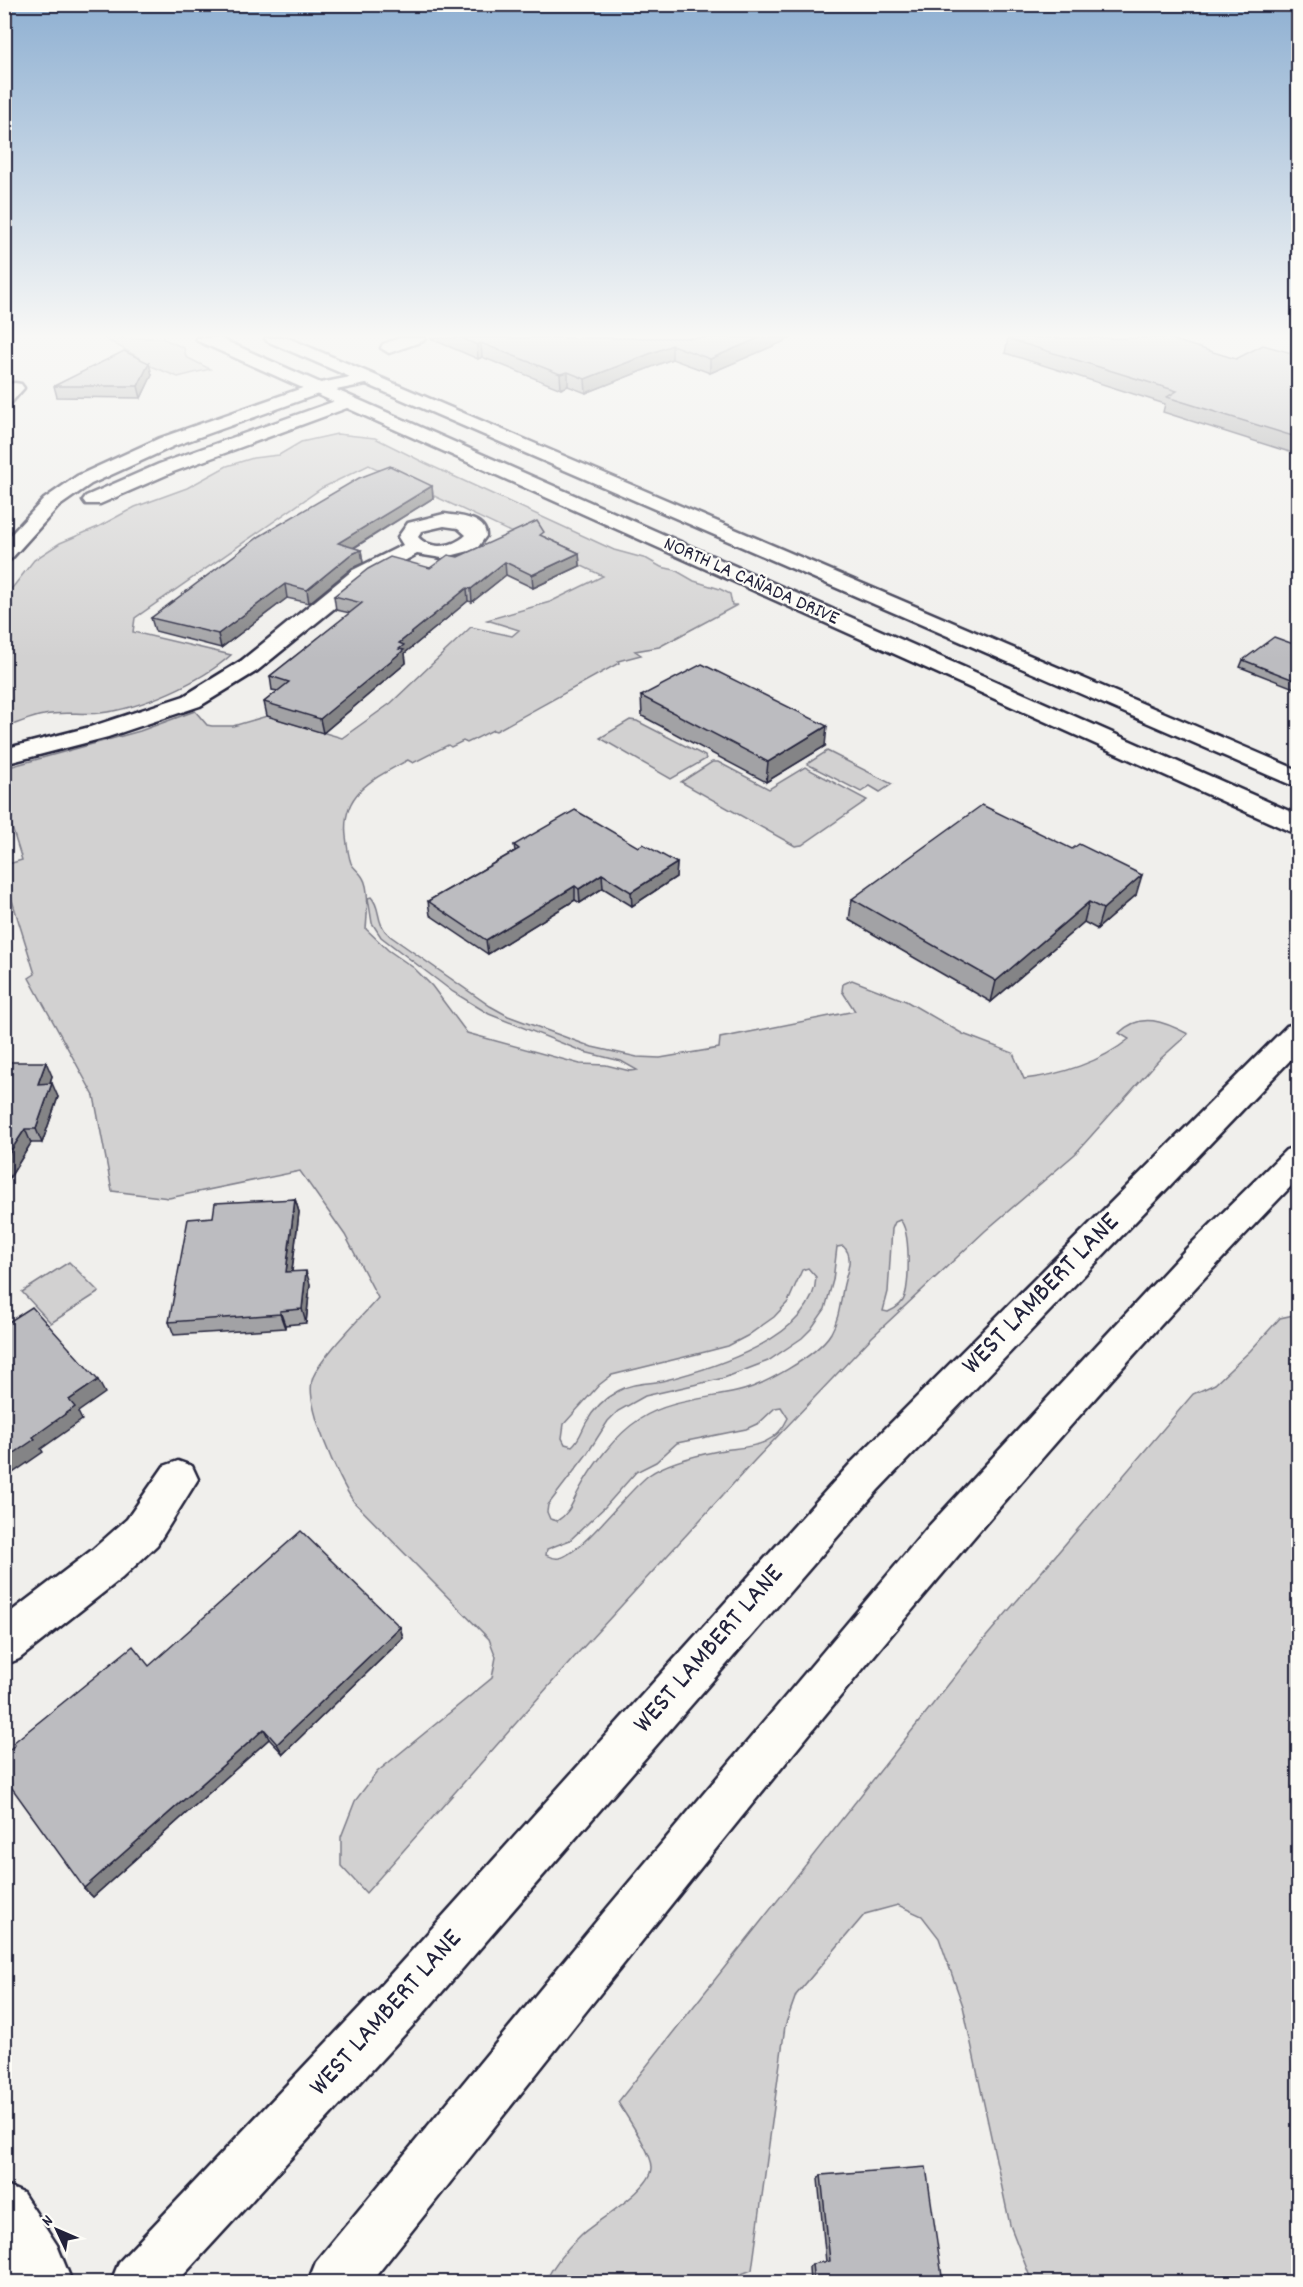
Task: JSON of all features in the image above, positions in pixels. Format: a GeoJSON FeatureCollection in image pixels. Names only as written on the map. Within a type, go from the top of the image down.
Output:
{"type":"FeatureCollection","features":[{"type":"Feature","properties":{"kind":"main road"},"geometry":{"type":"LineString","coordinates":[[5,554],[51,503],[84,480],[161,445]]}},
{"type":"Feature","properties":{"kind":"main road"},"geometry":{"type":"LineString","coordinates":[[5,554],[74,510],[166,468],[230,445]]}},
{"type":"Feature","properties":{"kind":"main road","name":"NORTH LA CAÑADA DRIVE"},"geometry":{"type":"LineString","coordinates":[[443,445],[1299,825]]}},
{"type":"Feature","properties":{"kind":"main road","name":"NORTH LA CAÑADA DRIVE"},"geometry":{"type":"LineString","coordinates":[[518,445],[1299,779]]}},
{"type":"Feature","properties":{"kind":"main road"},"geometry":{"type":"LineString","coordinates":[[4,757],[99,732],[192,701],[249,666],[361,575],[416,547]]}},
{"type":"Feature","properties":{"kind":"main road","name":"WEST LAMBERT LANE"},"geometry":{"type":"LineString","coordinates":[[139,2283],[398,2004],[864,1477],[1299,1034]]}},
{"type":"Feature","properties":{"kind":"main road"},"geometry":{"type":"LineString","coordinates":[[336,2283],[621,1929],[943,1541],[1200,1258],[1299,1159]]}},
{"type":"Feature","properties":{"kind":"main road"},"geometry":{"type":"LineString","coordinates":[[4,1644],[106,1564],[142,1532],[178,1479]]}},
{"type":"Feature","properties":{"kind":"main road"},"geometry":{"type":"LineString","coordinates":[[4,2212],[37,2265],[44,2283]]}},
{"type":"Feature","properties":{"kind":"shaded area"},"geometry":{"type":"Polygon","coordinates":[[[296,445],[388,445],[614,550],[647,559],[661,567],[675,570],[694,581],[720,589],[730,594],[732,605],[737,605],[659,647],[635,651],[641,655],[618,661],[619,663],[496,731],[493,730],[467,743],[463,741],[451,747],[448,745],[413,763],[408,760],[373,780],[355,797],[346,821],[346,836],[351,863],[362,876],[367,889],[366,929],[388,950],[414,968],[432,986],[467,1033],[580,1064],[637,1070],[621,1061],[584,1052],[489,1014],[453,992],[381,937],[372,923],[368,898],[371,897],[374,902],[382,926],[390,936],[490,1006],[508,1016],[592,1047],[637,1057],[660,1058],[719,1048],[720,1038],[855,1011],[842,991],[843,984],[852,980],[906,1001],[963,1034],[1013,1053],[1024,1079],[1066,1071],[1093,1061],[1129,1039],[1119,1033],[1136,1022],[1144,1020],[1162,1023],[1188,1034],[1158,1061],[1075,1154],[985,1231],[872,1337],[755,1460],[578,1653],[366,1893],[341,1866],[341,1837],[355,1801],[377,1772],[492,1678],[496,1657],[489,1639],[354,1502],[324,1441],[313,1404],[311,1389],[313,1377],[334,1347],[378,1298],[345,1235],[300,1171],[169,1198],[112,1191],[94,1096],[29,978],[35,974],[11,897],[5,898],[5,865],[22,860],[8,815],[9,767],[140,731],[195,711],[207,725],[212,726],[233,726],[267,716],[342,738],[391,703],[471,627],[512,636],[519,630],[487,620],[550,602],[603,576],[369,465],[322,488],[135,618],[133,632],[231,655],[218,665],[169,693],[133,706],[100,713],[44,715],[5,727],[4,594],[13,587],[34,560],[60,543],[98,527],[135,507],[187,488],[227,466],[253,458],[279,455],[296,445]],[[900,1220],[895,1222],[892,1229],[888,1292],[883,1311],[888,1312],[896,1308],[905,1296],[908,1256],[906,1234],[900,1220]],[[843,1246],[837,1247],[833,1280],[825,1309],[802,1338],[768,1361],[724,1378],[645,1396],[618,1411],[608,1421],[587,1454],[548,1505],[547,1512],[550,1519],[557,1521],[565,1515],[590,1472],[605,1452],[640,1419],[674,1404],[747,1389],[788,1369],[824,1342],[836,1322],[849,1266],[849,1256],[843,1246]],[[808,1268],[802,1270],[788,1302],[774,1317],[747,1336],[728,1346],[612,1375],[599,1385],[564,1424],[562,1438],[565,1444],[572,1446],[596,1409],[608,1397],[623,1388],[662,1381],[706,1368],[731,1359],[779,1334],[798,1317],[811,1298],[816,1277],[808,1268]],[[781,1407],[775,1408],[759,1423],[746,1429],[677,1443],[656,1462],[636,1472],[605,1507],[570,1540],[547,1549],[546,1555],[559,1558],[569,1554],[592,1534],[639,1484],[656,1471],[692,1457],[749,1447],[775,1436],[788,1418],[781,1407]]]}},
{"type":"Feature","properties":{"kind":"shaded area"},"geometry":{"type":"Polygon","coordinates":[[[630,720],[637,721],[705,756],[706,759],[671,779],[600,738],[630,720]]]}},
{"type":"Feature","properties":{"kind":"shaded area"},"geometry":{"type":"Polygon","coordinates":[[[827,751],[892,784],[880,792],[870,786],[861,792],[807,764],[827,751]]]}},
{"type":"Feature","properties":{"kind":"shaded area"},"geometry":{"type":"Polygon","coordinates":[[[712,762],[718,762],[769,789],[805,767],[867,800],[802,845],[795,846],[681,782],[712,762]]]}},
{"type":"Feature","properties":{"kind":"shaded area"},"geometry":{"type":"Polygon","coordinates":[[[69,1262],[99,1292],[51,1323],[22,1292],[69,1262]]]}},
{"type":"Feature","properties":{"kind":"shaded area"},"geometry":{"type":"Polygon","coordinates":[[[1298,1314],[1298,2282],[1032,2282],[1010,2225],[963,2006],[939,1938],[922,1916],[898,1905],[865,1914],[796,1995],[785,2026],[752,2270],[720,2282],[545,2282],[556,2264],[576,2240],[623,2204],[644,2185],[650,2176],[652,2167],[648,2153],[618,2102],[986,1637],[1193,1394],[1215,1384],[1280,1318],[1298,1314]]]}},
{"type":"Feature","properties":{"kind":"building"},"geometry":{"type":"Polygon","coordinates":[[[390,466],[432,486],[338,543],[361,550],[350,555],[307,590],[285,584],[218,634],[151,618],[260,536],[359,478],[390,466]]]}},
{"type":"Feature","properties":{"kind":"building"},"geometry":{"type":"Polygon","coordinates":[[[537,521],[544,532],[540,535],[579,553],[532,575],[505,562],[471,589],[467,588],[399,643],[404,645],[399,649],[404,650],[320,719],[264,702],[289,682],[270,676],[362,603],[334,596],[368,569],[390,557],[430,568],[448,555],[458,557],[537,521]]]}},
{"type":"Feature","properties":{"kind":"building"},"geometry":{"type":"Polygon","coordinates":[[[1274,637],[1299,646],[1299,682],[1243,660],[1274,637]]]}},
{"type":"Feature","properties":{"kind":"building"},"geometry":{"type":"Polygon","coordinates":[[[702,664],[827,726],[768,762],[641,696],[702,664]]]}},
{"type":"Feature","properties":{"kind":"building"},"geometry":{"type":"Polygon","coordinates":[[[982,805],[1072,849],[1079,844],[1142,875],[1103,909],[1089,902],[996,981],[852,899],[982,805]]]}},
{"type":"Feature","properties":{"kind":"building"},"geometry":{"type":"Polygon","coordinates":[[[575,810],[638,847],[643,844],[677,863],[631,892],[602,874],[579,889],[575,886],[486,940],[428,901],[519,849],[514,845],[575,810]]]}},
{"type":"Feature","properties":{"kind":"building"},"geometry":{"type":"Polygon","coordinates":[[[4,1062],[46,1062],[38,1084],[52,1083],[36,1129],[25,1129],[4,1161],[4,1062]]]}},
{"type":"Feature","properties":{"kind":"building"},"geometry":{"type":"Polygon","coordinates":[[[295,1199],[286,1272],[306,1271],[302,1309],[280,1311],[280,1314],[169,1322],[188,1219],[213,1217],[215,1203],[295,1199]]]}},
{"type":"Feature","properties":{"kind":"building"},"geometry":{"type":"Polygon","coordinates":[[[32,1307],[98,1380],[69,1400],[75,1407],[4,1460],[4,1325],[32,1307]]]}},
{"type":"Feature","properties":{"kind":"building"},"geometry":{"type":"Polygon","coordinates":[[[301,1531],[400,1627],[277,1744],[264,1729],[84,1888],[4,1777],[4,1754],[15,1745],[13,1743],[133,1646],[149,1666],[301,1531]]]}},
{"type":"Feature","properties":{"kind":"building"},"geometry":{"type":"Polygon","coordinates":[[[926,2167],[943,2283],[814,2283],[812,2264],[830,2261],[821,2175],[926,2167]]]}}]}
